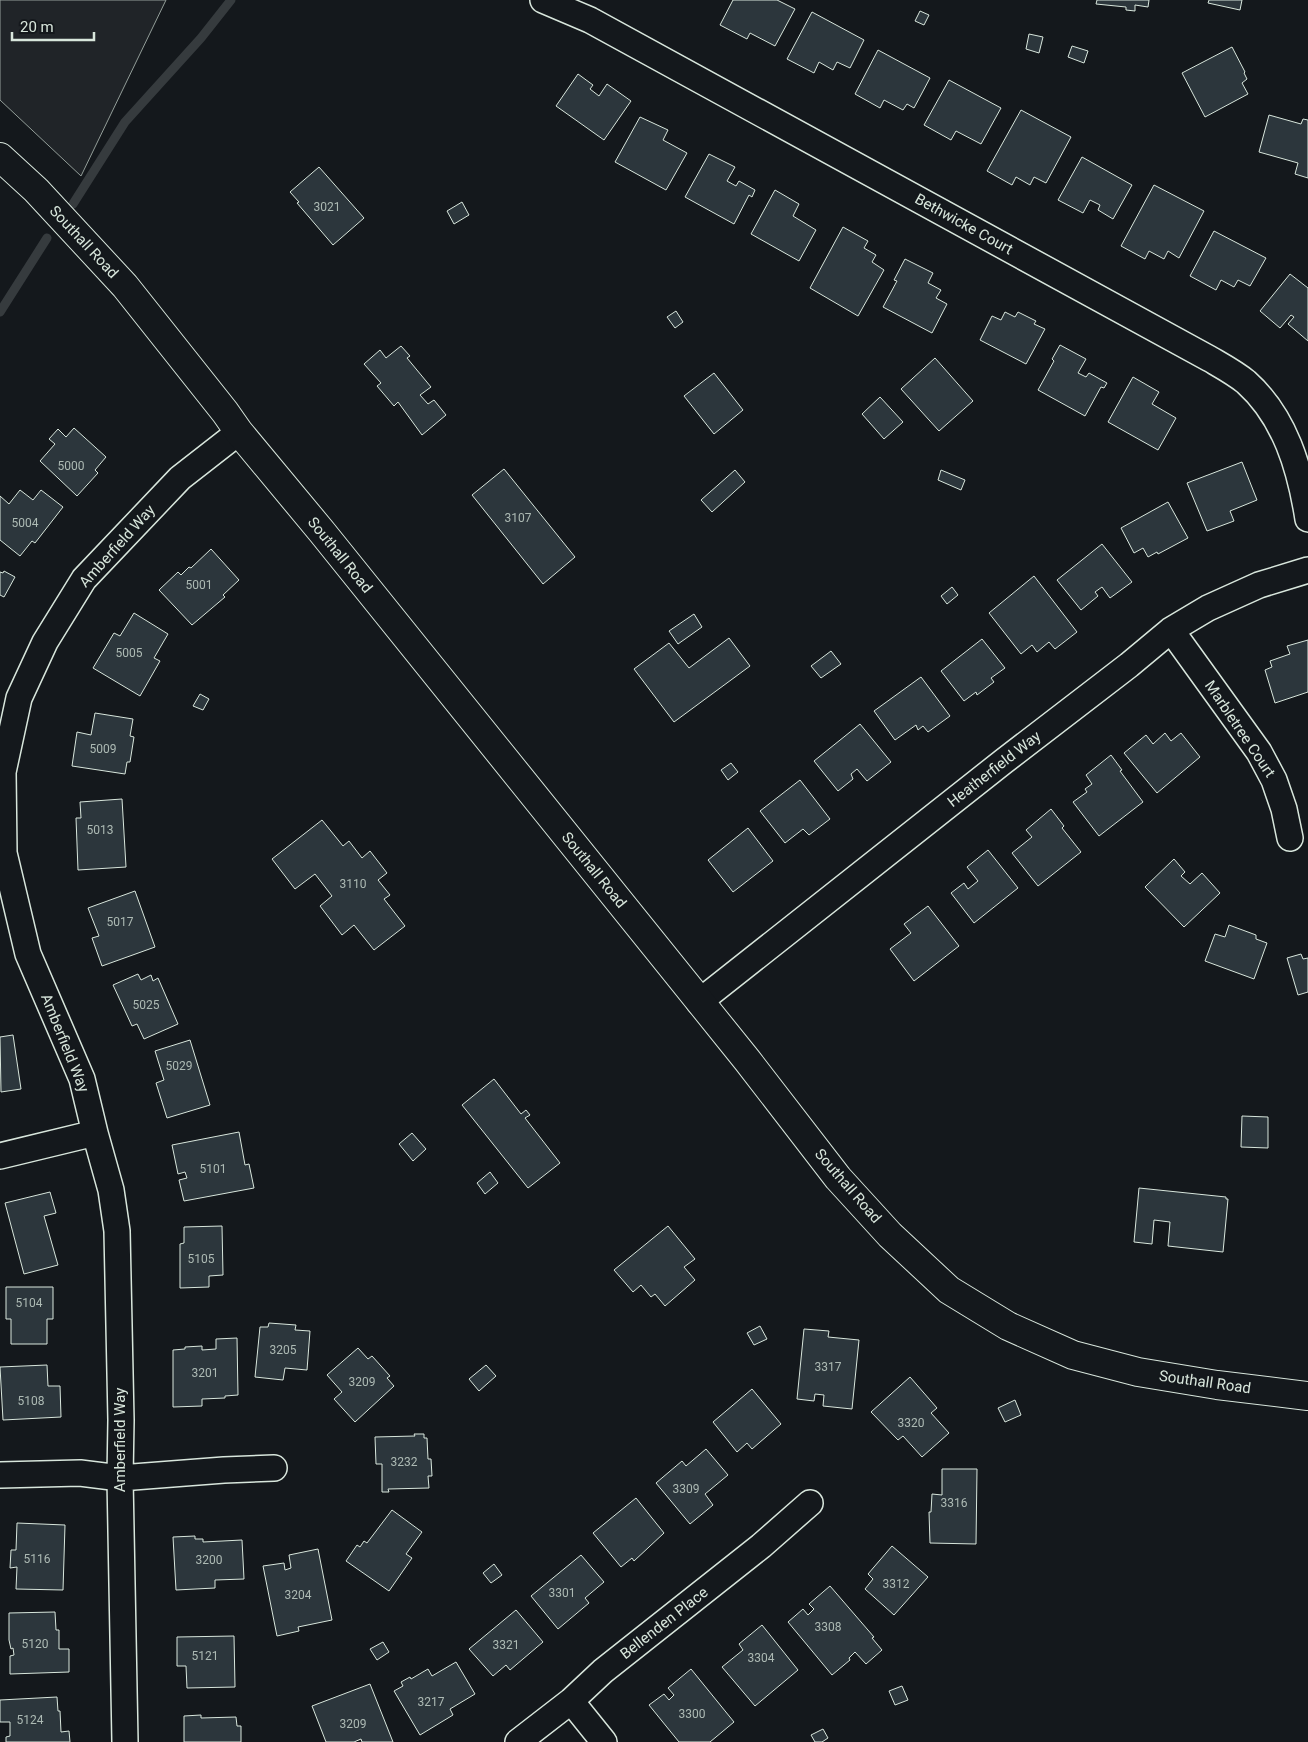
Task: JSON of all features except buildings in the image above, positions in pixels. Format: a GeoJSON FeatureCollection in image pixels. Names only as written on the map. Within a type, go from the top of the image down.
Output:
{"type":"FeatureCollection","features":[{"type":"Feature","properties":{"kind":"street","name":"Bethwicke Court"},"geometry":{"type":"LineString","coordinates":[[544,0],[590,20],[1210,358],[1245,381],[1269,408],[1288,441],[1304,494],[1308,519]]}},
{"type":"Feature","properties":{"kind":"street","name":"Southall Road"},"geometry":{"type":"LineString","coordinates":[[0,157],[36,190],[125,286],[239,432],[322,532],[700,1002],[838,1178],[890,1234],[949,1290],[1008,1326],[1073,1355],[1138,1372],[1217,1385],[1308,1396]]}},
{"type":"Feature","properties":{"kind":"street","name":"Amberfield Way"},"geometry":{"type":"LineString","coordinates":[[125,1742],[117,1231],[111,1190],[82,1079],[28,954],[4,853],[3,772],[19,698],[45,642],[84,579],[180,478],[239,432]]}},
{"type":"Feature","properties":{"kind":"street","name":"Heatherfield Way"},"geometry":{"type":"LineString","coordinates":[[700,1002],[1171,630],[1208,608],[1259,585],[1308,570]]}},
{"type":"Feature","properties":{"kind":"street","name":"Marbletree Court"},"geometry":{"type":"LineString","coordinates":[[1171,630],[1259,752],[1274,780],[1284,808],[1290,838]]}},
{"type":"Feature","properties":{"kind":"street"},"geometry":{"type":"LineString","coordinates":[[0,1156],[95,1133]]}},
{"type":"Feature","properties":{"kind":"street"},"geometry":{"type":"LineString","coordinates":[[0,1475],[80,1473],[120,1478],[274,1468]]}},
{"type":"Feature","properties":{"kind":"street","name":"Bellenden Place"},"geometry":{"type":"LineString","coordinates":[[518,1742],[571,1702],[603,1671],[761,1546],[810,1503]]}},
{"type":"Feature","properties":{"kind":"street"},"geometry":{"type":"LineString","coordinates":[[571,1702],[604,1742]]}},
{"type":"Feature","properties":{"kind":"shaded area"},"geometry":{"type":"Polygon","coordinates":[[[0,0],[166,0],[81,176],[0,100],[0,0]]]}},
{"type":"Feature","properties":{"kind":"waterway"},"geometry":{"type":"LineString","coordinates":[[73,204],[125,122],[201,38],[231,0]]}},
{"type":"Feature","properties":{"kind":"waterway"},"geometry":{"type":"LineString","coordinates":[[0,312],[47,238]]}}]}
